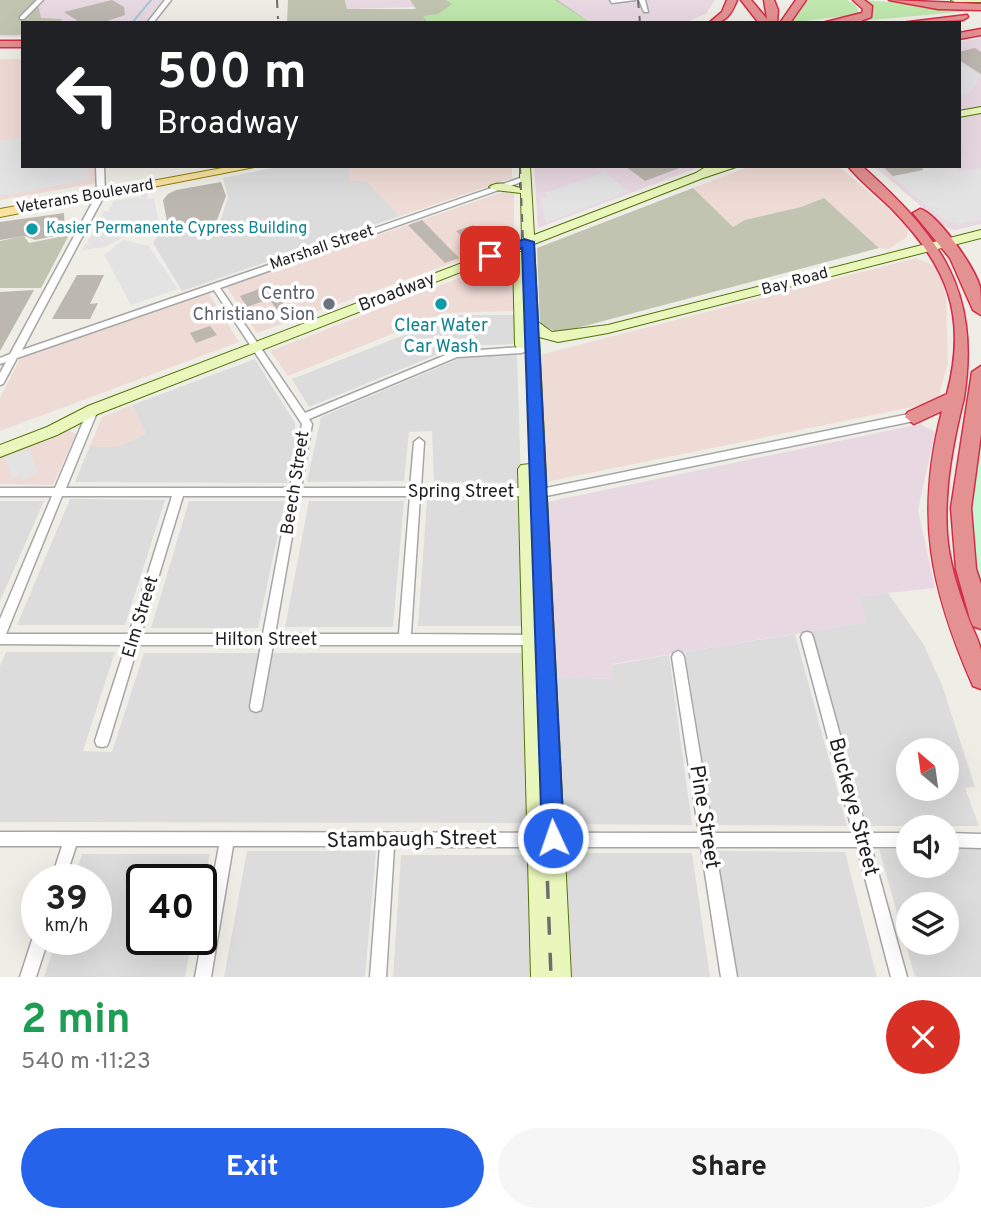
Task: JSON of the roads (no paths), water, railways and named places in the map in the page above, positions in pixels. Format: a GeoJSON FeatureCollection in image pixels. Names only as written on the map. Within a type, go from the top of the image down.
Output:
{"type":"FeatureCollection","features":[{"type":"Feature","properties":{"kind":"highway"},"geometry":{"type":"LineString","coordinates":[[717,21],[727,13],[732,0]]}},
{"type":"Feature","properties":{"kind":"highway"},"geometry":{"type":"LineString","coordinates":[[746,0],[763,21]]}},
{"type":"Feature","properties":{"kind":"highway"},"geometry":{"type":"LineString","coordinates":[[769,0],[774,14],[772,21]]}},
{"type":"Feature","properties":{"kind":"highway"},"geometry":{"type":"LineString","coordinates":[[780,0],[785,11],[784,21]]}},
{"type":"Feature","properties":{"kind":"highway"},"geometry":{"type":"LineString","coordinates":[[785,21],[801,0]]}},
{"type":"Feature","properties":{"kind":"highway"},"geometry":{"type":"LineString","coordinates":[[846,21],[867,15],[868,8],[858,0]]}},
{"type":"Feature","properties":{"kind":"highway"},"geometry":{"type":"LineString","coordinates":[[894,0],[938,6],[981,4]]}},
{"type":"Feature","properties":{"kind":"highway"},"geometry":{"type":"LineString","coordinates":[[916,0],[981,4]]}},
{"type":"Feature","properties":{"kind":"highway"},"geometry":{"type":"LineString","coordinates":[[925,21],[981,15]]}},
{"type":"Feature","properties":{"kind":"highway"},"geometry":{"type":"LineString","coordinates":[[961,24],[981,22]]}},
{"type":"Feature","properties":{"kind":"highway"},"geometry":{"type":"LineString","coordinates":[[961,36],[981,32]]}},
{"type":"Feature","properties":{"kind":"highway"},"geometry":{"type":"LineString","coordinates":[[0,44],[21,44]]}},
{"type":"Feature","properties":{"kind":"highway"},"geometry":{"type":"LineString","coordinates":[[0,50],[21,50]]}},
{"type":"Feature","properties":{"kind":"highway"},"geometry":{"type":"LineString","coordinates":[[855,168],[964,267],[981,310]]}},
{"type":"Feature","properties":{"kind":"highway"},"geometry":{"type":"LineString","coordinates":[[869,168],[915,208],[940,244],[962,314],[964,355],[945,436],[937,514],[943,570],[953,607],[981,678]]}},
{"type":"Feature","properties":{"kind":"highway"},"geometry":{"type":"LineString","coordinates":[[981,379],[963,481],[961,536],[966,569],[981,619]]}},
{"type":"Feature","properties":{"kind":"highway"},"geometry":{"type":"LineString","coordinates":[[914,417],[956,397]]}},
{"type":"Feature","properties":{"kind":"highway"},"geometry":{"type":"LineString","coordinates":[[914,417],[929,422],[945,436]]}},
{"type":"Feature","properties":{"kind":"main road","name":"Veterans Boulevard"},"geometry":{"type":"LineString","coordinates":[[0,213],[203,168]]}},
{"type":"Feature","properties":{"kind":"main road"},"geometry":{"type":"LineString","coordinates":[[188,178],[206,168]]}},
{"type":"Feature","properties":{"kind":"main road","name":"Veterans Boulevard"},"geometry":{"type":"LineString","coordinates":[[0,205],[243,168]]}},
{"type":"Feature","properties":{"kind":"street"},"geometry":{"type":"LineString","coordinates":[[22,18],[40,0]]}},
{"type":"Feature","properties":{"kind":"street"},"geometry":{"type":"LineString","coordinates":[[152,21],[168,0]]}},
{"type":"Feature","properties":{"kind":"street"},"geometry":{"type":"LineString","coordinates":[[612,1],[632,0]]}},
{"type":"Feature","properties":{"kind":"street"},"geometry":{"type":"LineString","coordinates":[[642,0],[646,11]]}},
{"type":"Feature","properties":{"kind":"street"},"geometry":{"type":"LineString","coordinates":[[956,0],[981,4]]}},
{"type":"Feature","properties":{"kind":"street"},"geometry":{"type":"LineString","coordinates":[[961,114],[981,110]]}},
{"type":"Feature","properties":{"kind":"street"},"geometry":{"type":"LineString","coordinates":[[0,382],[102,190],[100,168]]}},
{"type":"Feature","properties":{"kind":"street","name":"Broadway"},"geometry":{"type":"LineString","coordinates":[[700,175],[712,168]]}},
{"type":"Feature","properties":{"kind":"street","name":"Broadway"},"geometry":{"type":"LineString","coordinates":[[0,451],[255,346],[700,175],[726,168]]}},
{"type":"Feature","properties":{"kind":"street"},"geometry":{"type":"LineString","coordinates":[[495,187],[513,188],[521,179]]}},
{"type":"Feature","properties":{"kind":"street"},"geometry":{"type":"LineString","coordinates":[[521,179],[545,838],[543,977]]}},
{"type":"Feature","properties":{"kind":"street","name":"Marshall Street"},"geometry":{"type":"LineString","coordinates":[[0,361],[495,187]]}},
{"type":"Feature","properties":{"kind":"street","name":"Bay Road"},"geometry":{"type":"LineString","coordinates":[[533,325],[540,335],[553,339],[594,329],[608,329],[981,234]]}},
{"type":"Feature","properties":{"kind":"street"},"geometry":{"type":"LineString","coordinates":[[524,243],[533,325],[527,351]]}},
{"type":"Feature","properties":{"kind":"street","name":"Beech Street"},"geometry":{"type":"LineString","coordinates":[[215,286],[304,418],[307,432],[257,706]]}},
{"type":"Feature","properties":{"kind":"street","name":"Bay Road"},"geometry":{"type":"LineString","coordinates":[[304,418],[456,354],[527,351],[597,336],[608,329]]}},
{"type":"Feature","properties":{"kind":"street"},"geometry":{"type":"LineString","coordinates":[[0,633],[93,411]]}},
{"type":"Feature","properties":{"kind":"street","name":"Broadway"},"geometry":{"type":"LineString","coordinates":[[0,439],[93,411]]}},
{"type":"Feature","properties":{"kind":"street","name":"Spring Street"},"geometry":{"type":"LineString","coordinates":[[0,492],[532,491],[914,417]]}},
{"type":"Feature","properties":{"kind":"street"},"geometry":{"type":"LineString","coordinates":[[404,641],[418,492],[419,442]]}},
{"type":"Feature","properties":{"kind":"street"},"geometry":{"type":"LineString","coordinates":[[532,491],[532,640],[545,838],[559,977]]}},
{"type":"Feature","properties":{"kind":"street","name":"Elm Street"},"geometry":{"type":"LineString","coordinates":[[102,741],[179,492]]}},
{"type":"Feature","properties":{"kind":"street","name":"Buckeye Street"},"geometry":{"type":"LineString","coordinates":[[807,637],[899,977]]}},
{"type":"Feature","properties":{"kind":"street","name":"Hilton Street"},"geometry":{"type":"LineString","coordinates":[[0,639],[532,640]]}},
{"type":"Feature","properties":{"kind":"street","name":"Pine Street"},"geometry":{"type":"LineString","coordinates":[[678,657],[729,977]]}},
{"type":"Feature","properties":{"kind":"street","name":"Stambaugh Street"},"geometry":{"type":"LineString","coordinates":[[0,839],[896,840]]}},
{"type":"Feature","properties":{"kind":"street"},"geometry":{"type":"LineString","coordinates":[[63,864],[71,840]]}},
{"type":"Feature","properties":{"kind":"street"},"geometry":{"type":"LineString","coordinates":[[959,840],[981,841]]}},
{"type":"Feature","properties":{"kind":"street"},"geometry":{"type":"LineString","coordinates":[[203,977],[228,841]]}},
{"type":"Feature","properties":{"kind":"street"},"geometry":{"type":"LineString","coordinates":[[378,977],[387,841]]}},
{"type":"Feature","properties":{"kind":"street"},"geometry":{"type":"LineString","coordinates":[[29,977],[36,955]]}},
{"type":"Feature","properties":{"kind":"waterway"},"geometry":{"type":"LineString","coordinates":[[134,21],[151,0]]}},
{"type":"Feature","properties":{"kind":"railway"},"geometry":{"type":"LineString","coordinates":[[277,0],[278,19]]}},
{"type":"Feature","properties":{"kind":"railway"},"geometry":{"type":"LineString","coordinates":[[638,0],[640,21]]}},
{"type":"Feature","properties":{"kind":"railway"},"geometry":{"type":"LineString","coordinates":[[520,168],[528,364]]}},
{"type":"Feature","properties":{"kind":"railway"},"geometry":{"type":"LineString","coordinates":[[527,362],[538,631]]}},
{"type":"Feature","properties":{"kind":"railway"},"geometry":{"type":"LineString","coordinates":[[538,629],[551,977]]}},
{"type":"Feature","properties":{"kind":"place","name":"Kasier Permanente Cypress Building"},"geometry":{"type":"Point","coordinates":[32,229]}},
{"type":"Feature","properties":{"kind":"place","name":"Centro Christiano Sion"},"geometry":{"type":"Point","coordinates":[329,304]}},
{"type":"Feature","properties":{"kind":"place","name":"Clear Water Car Wash"},"geometry":{"type":"Point","coordinates":[441,304]}}]}
